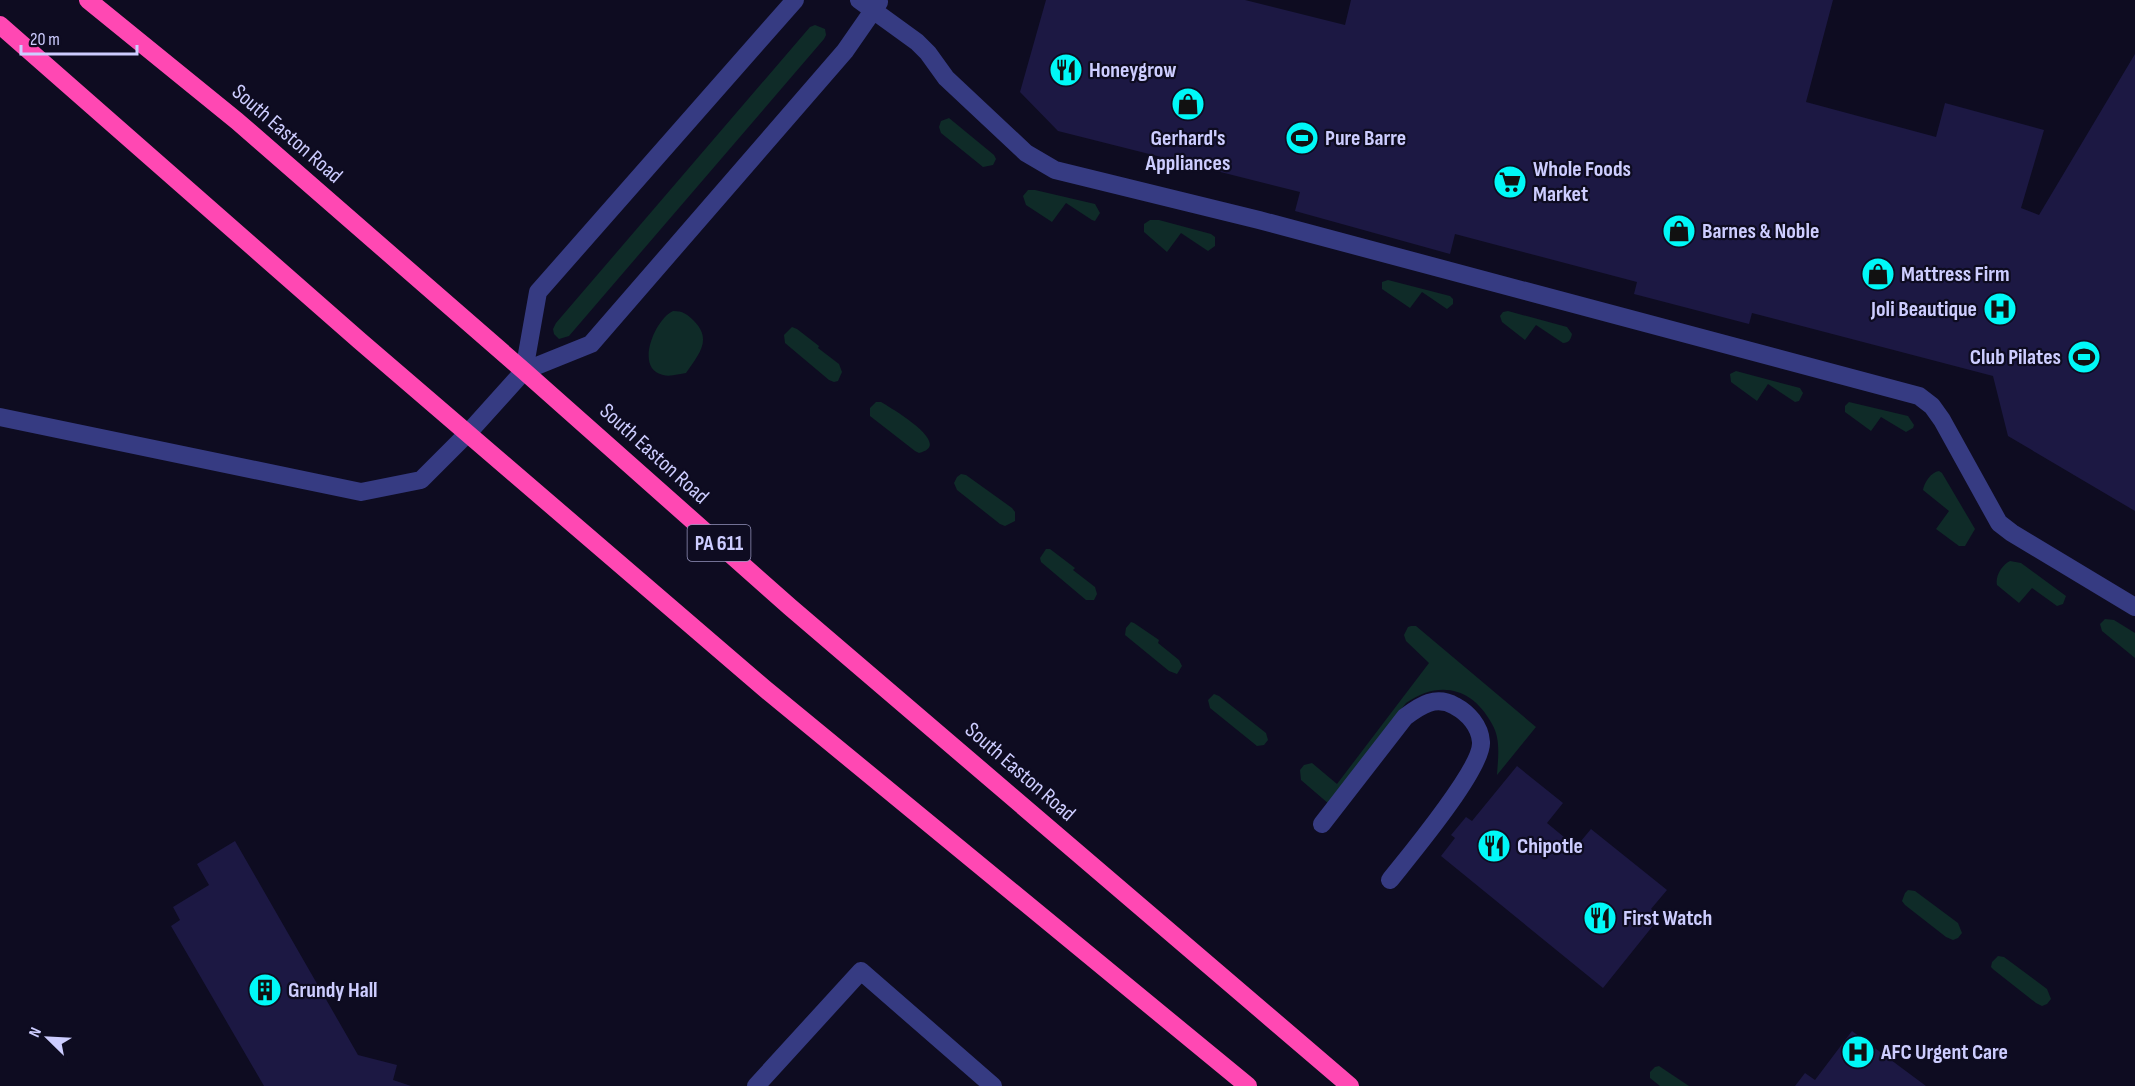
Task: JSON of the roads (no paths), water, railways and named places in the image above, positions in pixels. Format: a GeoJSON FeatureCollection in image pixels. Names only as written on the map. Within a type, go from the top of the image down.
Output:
{"type":"FeatureCollection","features":[{"type":"Feature","properties":{"kind":"highway","name":"South Easton Road"},"geometry":{"type":"LineString","coordinates":[[88,0],[237,121],[790,607],[1350,1086]]}},
{"type":"Feature","properties":{"kind":"highway"},"geometry":{"type":"LineString","coordinates":[[0,25],[351,333],[469,432],[764,688],[1248,1086]]}},
{"type":"Feature","properties":{"kind":"lane"},"geometry":{"type":"LineString","coordinates":[[524,371],[538,292],[795,0]]}},
{"type":"Feature","properties":{"kind":"lane"},"geometry":{"type":"LineString","coordinates":[[0,417],[361,492],[421,480],[469,432],[524,371],[591,344],[845,51],[871,3],[928,53],[946,78],[1026,153],[1055,170],[1259,220],[1919,396],[1932,406],[1942,420],[1999,523],[2135,607]]}},
{"type":"Feature","properties":{"kind":"lane"},"geometry":{"type":"LineString","coordinates":[[1322,824],[1405,717],[1420,706],[1432,701],[1446,701],[1465,712],[1477,728],[1481,743],[1476,762],[1390,880]]}},
{"type":"Feature","properties":{"kind":"lane"},"geometry":{"type":"LineString","coordinates":[[756,1086],[861,971],[993,1086]]}},
{"type":"Feature","properties":{"kind":"place","name":"Honeygrow"},"geometry":{"type":"Point","coordinates":[1066,70]}},
{"type":"Feature","properties":{"kind":"place","name":"Gerhard's Appliances"},"geometry":{"type":"Point","coordinates":[1188,104]}},
{"type":"Feature","properties":{"kind":"place","name":"Pure Barre"},"geometry":{"type":"Point","coordinates":[1302,138]}},
{"type":"Feature","properties":{"kind":"place","name":"Whole Foods Market"},"geometry":{"type":"Point","coordinates":[1510,182]}},
{"type":"Feature","properties":{"kind":"place","name":"Barnes & Noble"},"geometry":{"type":"Point","coordinates":[1679,231]}},
{"type":"Feature","properties":{"kind":"place","name":"Mattress Firm"},"geometry":{"type":"Point","coordinates":[1878,274]}},
{"type":"Feature","properties":{"kind":"place","name":"Joli Beautique"},"geometry":{"type":"Point","coordinates":[2000,309]}},
{"type":"Feature","properties":{"kind":"place","name":"Club Pilates"},"geometry":{"type":"Point","coordinates":[2084,357]}},
{"type":"Feature","properties":{"kind":"place","name":"Chipotle"},"geometry":{"type":"Point","coordinates":[1494,846]}},
{"type":"Feature","properties":{"kind":"place","name":"First Watch"},"geometry":{"type":"Point","coordinates":[1600,918]}},
{"type":"Feature","properties":{"kind":"place","name":"Grundy Hall"},"geometry":{"type":"Point","coordinates":[265,990]}},
{"type":"Feature","properties":{"kind":"place","name":"AFC Urgent Care"},"geometry":{"type":"Point","coordinates":[1858,1052]}}]}
